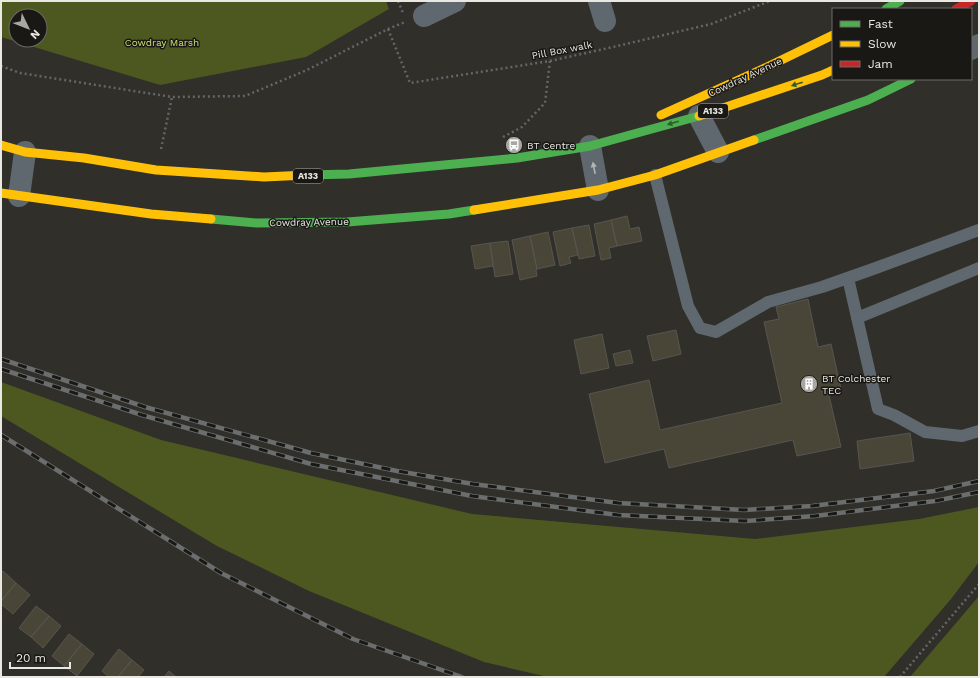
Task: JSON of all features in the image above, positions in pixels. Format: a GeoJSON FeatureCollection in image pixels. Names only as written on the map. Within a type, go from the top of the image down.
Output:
{"type":"FeatureCollection","features":[{"type":"Feature","properties":{"kind":"main road"},"geometry":{"type":"LineString","coordinates":[[888,8],[900,1]]}},
{"type":"Feature","properties":{"kind":"main road"},"geometry":{"type":"LineString","coordinates":[[958,8],[971,1]]}},
{"type":"Feature","properties":{"kind":"main road","name":"Cowdray Avenue"},"geometry":{"type":"LineString","coordinates":[[590,146],[767,67],[832,35]]}},
{"type":"Feature","properties":{"kind":"main road","name":"Cowdray Avenue"},"geometry":{"type":"LineString","coordinates":[[1,145],[25,152],[84,158],[156,170],[264,177],[349,174],[517,158],[590,146],[699,116],[832,70]]}},
{"type":"Feature","properties":{"kind":"main road","name":"Cowdray Avenue"},"geometry":{"type":"LineString","coordinates":[[10,194],[151,214],[257,223],[347,222],[449,214],[598,190],[655,175],[868,100],[908,80]]}},
{"type":"Feature","properties":{"kind":"street"},"geometry":{"type":"LineString","coordinates":[[424,16],[455,1]]}},
{"type":"Feature","properties":{"kind":"street"},"geometry":{"type":"LineString","coordinates":[[699,116],[718,152]]}},
{"type":"Feature","properties":{"kind":"street"},"geometry":{"type":"LineString","coordinates":[[590,146],[598,190]]}},
{"type":"Feature","properties":{"kind":"street","name":"Cowdray Avenue"},"geometry":{"type":"LineString","coordinates":[[10,194],[25,152]]}},
{"type":"Feature","properties":{"kind":"lane"},"geometry":{"type":"LineString","coordinates":[[655,175],[688,306],[700,328],[716,332],[768,302],[822,287],[979,230]]}},
{"type":"Feature","properties":{"kind":"lane"},"geometry":{"type":"LineString","coordinates":[[857,318],[979,268]]}},
{"type":"Feature","properties":{"kind":"lane"},"geometry":{"type":"LineString","coordinates":[[848,278],[878,409],[894,415],[925,432],[962,436],[979,431]]}},
{"type":"Feature","properties":{"kind":"path","name":"Pill Box walk"},"geometry":{"type":"LineString","coordinates":[[388,29],[410,83],[550,61],[614,48],[711,24],[770,1]]}},
{"type":"Feature","properties":{"kind":"path"},"geometry":{"type":"LineString","coordinates":[[1,66],[20,73],[172,97],[245,96],[307,70],[388,29],[424,16]]}},
{"type":"Feature","properties":{"kind":"path"},"geometry":{"type":"LineString","coordinates":[[502,138],[522,127],[545,103],[550,61]]}},
{"type":"Feature","properties":{"kind":"path"},"geometry":{"type":"LineString","coordinates":[[156,170],[172,97]]}},
{"type":"Feature","properties":{"kind":"path"},"geometry":{"type":"LineString","coordinates":[[900,677],[979,584]]}},
{"type":"Feature","properties":{"kind":"green space","name":"Cowdray Marsh"},"geometry":{"type":"Polygon","coordinates":[[[1,1],[386,1],[389,9],[306,57],[160,85],[37,48],[48,48],[48,8],[8,8],[8,39],[1,37],[1,1]]]}},
{"type":"Feature","properties":{"kind":"green space"},"geometry":{"type":"Polygon","coordinates":[[[1,382],[161,440],[472,514],[755,539],[919,519],[979,507],[979,562],[951,599],[884,677],[548,677],[484,662],[309,591],[217,546],[1,416],[1,382]]]}},
{"type":"Feature","properties":{"kind":"green space"},"geometry":{"type":"Polygon","coordinates":[[[979,596],[979,677],[910,677],[979,596]]]}},
{"type":"Feature","properties":{"kind":"building"},"geometry":{"type":"Polygon","coordinates":[[[627,216],[630,229],[639,227],[642,241],[617,246],[611,220],[627,216]]]}},
{"type":"Feature","properties":{"kind":"building"},"geometry":{"type":"Polygon","coordinates":[[[611,220],[617,246],[609,248],[611,258],[601,260],[594,224],[611,220]]]}},
{"type":"Feature","properties":{"kind":"building"},"geometry":{"type":"Polygon","coordinates":[[[589,225],[595,256],[579,259],[572,228],[589,225]]]}},
{"type":"Feature","properties":{"kind":"building"},"geometry":{"type":"Polygon","coordinates":[[[572,228],[578,255],[569,257],[571,263],[560,266],[553,232],[572,228]]]}},
{"type":"Feature","properties":{"kind":"building"},"geometry":{"type":"Polygon","coordinates":[[[548,232],[555,265],[537,269],[530,236],[548,232]]]}},
{"type":"Feature","properties":{"kind":"building"},"geometry":{"type":"Polygon","coordinates":[[[530,236],[537,269],[537,276],[520,280],[512,240],[530,236]]]}},
{"type":"Feature","properties":{"kind":"building"},"geometry":{"type":"Polygon","coordinates":[[[508,241],[513,274],[495,277],[490,243],[508,241]]]}},
{"type":"Feature","properties":{"kind":"building"},"geometry":{"type":"Polygon","coordinates":[[[490,243],[493,266],[475,269],[471,246],[490,243]]]}},
{"type":"Feature","properties":{"kind":"building","name":"BT Colchester TEC"},"geometry":{"type":"Polygon","coordinates":[[[808,299],[818,347],[831,344],[841,389],[828,391],[841,447],[797,456],[793,440],[669,468],[664,449],[605,463],[589,394],[649,380],[660,430],[782,403],[764,322],[779,319],[776,307],[808,299]]]}},
{"type":"Feature","properties":{"kind":"building"},"geometry":{"type":"Polygon","coordinates":[[[676,330],[681,354],[653,361],[647,336],[676,330]]]}},
{"type":"Feature","properties":{"kind":"building"},"geometry":{"type":"Polygon","coordinates":[[[602,334],[609,368],[581,374],[574,340],[602,334]]]}},
{"type":"Feature","properties":{"kind":"building"},"geometry":{"type":"Polygon","coordinates":[[[630,350],[633,363],[616,366],[613,354],[630,350]]]}},
{"type":"Feature","properties":{"kind":"building"},"geometry":{"type":"Polygon","coordinates":[[[910,433],[914,461],[860,469],[857,441],[910,433]]]}},
{"type":"Feature","properties":{"kind":"building"},"geometry":{"type":"Polygon","coordinates":[[[3,571],[16,583],[1,601],[1,573],[3,571]]]}},
{"type":"Feature","properties":{"kind":"building"},"geometry":{"type":"Polygon","coordinates":[[[16,583],[30,595],[13,614],[1,604],[1,601],[16,583]]]}},
{"type":"Feature","properties":{"kind":"building"},"geometry":{"type":"Polygon","coordinates":[[[36,606],[49,616],[31,637],[19,628],[36,606]]]}},
{"type":"Feature","properties":{"kind":"building"},"geometry":{"type":"Polygon","coordinates":[[[49,616],[61,626],[43,648],[31,637],[49,616]]]}},
{"type":"Feature","properties":{"kind":"building"},"geometry":{"type":"Polygon","coordinates":[[[69,634],[82,644],[64,666],[52,656],[69,634]]]}},
{"type":"Feature","properties":{"kind":"building"},"geometry":{"type":"Polygon","coordinates":[[[82,644],[94,654],[77,676],[64,666],[82,644]]]}},
{"type":"Feature","properties":{"kind":"building"},"geometry":{"type":"Polygon","coordinates":[[[119,649],[132,660],[118,677],[109,677],[102,671],[119,649]]]}},
{"type":"Feature","properties":{"kind":"building"},"geometry":{"type":"Polygon","coordinates":[[[132,660],[144,670],[138,677],[118,677],[132,660]]]}},
{"type":"Feature","properties":{"kind":"building"},"geometry":{"type":"Polygon","coordinates":[[[169,671],[176,677],[164,677],[169,671]]]}},
{"type":"Feature","properties":{"kind":"railway"},"geometry":{"type":"LineString","coordinates":[[1,359],[145,407],[311,453],[397,471],[473,484],[618,503],[744,510],[812,506],[934,491],[979,481]]}},
{"type":"Feature","properties":{"kind":"railway"},"geometry":{"type":"LineString","coordinates":[[1,369],[142,415],[311,464],[472,496],[618,515],[745,521],[815,516],[935,501],[979,492]]}},
{"type":"Feature","properties":{"kind":"railway"},"geometry":{"type":"LineString","coordinates":[[1,435],[221,573],[353,639],[462,677]]}},
{"type":"Feature","properties":{"kind":"traffic: fast"},"geometry":{"type":"LineString","coordinates":[[888,8],[900,1]]}},
{"type":"Feature","properties":{"kind":"traffic: fast"},"geometry":{"type":"LineString","coordinates":[[754,140],[868,100],[909,80]]}},
{"type":"Feature","properties":{"kind":"traffic: fast"},"geometry":{"type":"LineString","coordinates":[[307,175],[349,174],[517,158],[590,146],[699,116]]}},
{"type":"Feature","properties":{"kind":"traffic: fast"},"geometry":{"type":"LineString","coordinates":[[211,219],[257,223],[347,222],[449,214],[474,210]]}},
{"type":"Feature","properties":{"kind":"traffic: slow"},"geometry":{"type":"LineString","coordinates":[[661,115],[832,35]]}},
{"type":"Feature","properties":{"kind":"traffic: slow"},"geometry":{"type":"LineString","coordinates":[[699,116],[832,70]]}},
{"type":"Feature","properties":{"kind":"traffic: slow"},"geometry":{"type":"LineString","coordinates":[[474,210],[598,190],[655,175],[754,140]]}},
{"type":"Feature","properties":{"kind":"traffic: slow"},"geometry":{"type":"LineString","coordinates":[[1,145],[25,152],[84,158],[156,170],[264,177],[307,175]]}},
{"type":"Feature","properties":{"kind":"traffic: slow"},"geometry":{"type":"LineString","coordinates":[[1,193],[151,214],[211,219]]}},
{"type":"Feature","properties":{"kind":"traffic: jam"},"geometry":{"type":"LineString","coordinates":[[958,8],[971,1]]}},
{"type":"Feature","properties":{"kind":"place","name":"BT Centre"},"geometry":{"type":"Point","coordinates":[514,145]}},
{"type":"Feature","properties":{"kind":"place","name":"BT Colchester TEC"},"geometry":{"type":"Point","coordinates":[809,384]}}]}
